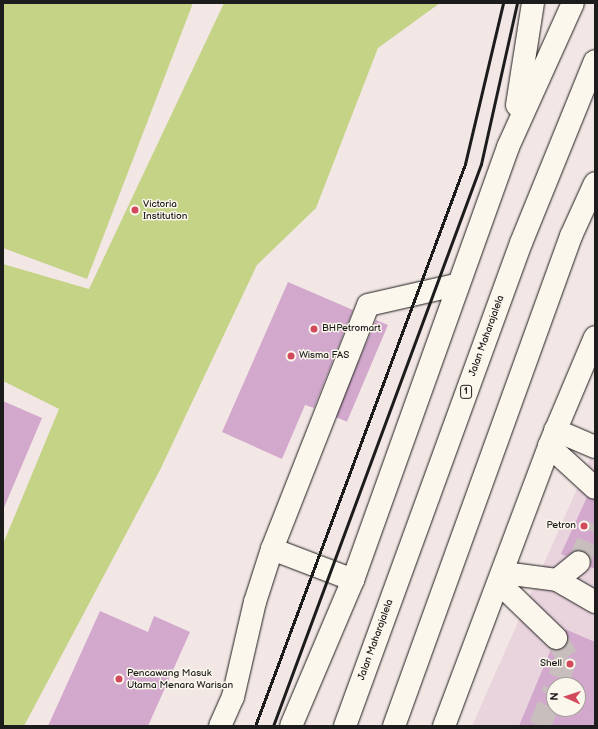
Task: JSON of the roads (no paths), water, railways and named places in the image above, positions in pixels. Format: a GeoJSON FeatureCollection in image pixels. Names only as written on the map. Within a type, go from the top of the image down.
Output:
{"type":"FeatureCollection","features":[{"type":"Feature","properties":{"kind":"main road"},"geometry":{"type":"LineString","coordinates":[[508,147],[528,51],[533,3]]}},
{"type":"Feature","properties":{"kind":"main road"},"geometry":{"type":"LineString","coordinates":[[292,726],[353,580],[456,285],[508,147],[573,3]]}},
{"type":"Feature","properties":{"kind":"main road","name":"Jalan Maharajalela"},"geometry":{"type":"LineString","coordinates":[[345,726],[521,242],[595,61]]}},
{"type":"Feature","properties":{"kind":"main road"},"geometry":{"type":"LineString","coordinates":[[394,726],[571,236],[595,183]]}},
{"type":"Feature","properties":{"kind":"main road"},"geometry":{"type":"LineString","coordinates":[[220,726],[234,697],[256,602],[272,549],[368,305],[456,285]]}},
{"type":"Feature","properties":{"kind":"main road"},"geometry":{"type":"LineString","coordinates":[[444,726],[502,579],[552,438],[595,337]]}},
{"type":"Feature","properties":{"kind":"main road"},"geometry":{"type":"LineString","coordinates":[[552,438],[595,447]]}},
{"type":"Feature","properties":{"kind":"main road"},"geometry":{"type":"LineString","coordinates":[[552,438],[595,488]]}},
{"type":"Feature","properties":{"kind":"main road"},"geometry":{"type":"LineString","coordinates":[[272,549],[353,580]]}},
{"type":"Feature","properties":{"kind":"main road"},"geometry":{"type":"LineString","coordinates":[[557,580],[579,562]]}},
{"type":"Feature","properties":{"kind":"main road"},"geometry":{"type":"LineString","coordinates":[[502,579],[557,580],[595,602]]}},
{"type":"Feature","properties":{"kind":"main road"},"geometry":{"type":"LineString","coordinates":[[502,579],[556,638]]}},
{"type":"Feature","properties":{"kind":"tunnel"},"geometry":{"type":"LineString","coordinates":[[579,562],[595,524]]}},
{"type":"Feature","properties":{"kind":"tunnel"},"geometry":{"type":"LineString","coordinates":[[556,638],[567,657],[559,677]]}},
{"type":"Feature","properties":{"kind":"tunnel"},"geometry":{"type":"LineString","coordinates":[[540,726],[546,711]]}},
{"type":"Feature","properties":{"kind":"railway"},"geometry":{"type":"LineString","coordinates":[[255,726],[465,164],[503,3]]}},
{"type":"Feature","properties":{"kind":"railway"},"geometry":{"type":"LineString","coordinates":[[273,726],[481,164],[517,3]]}},
{"type":"Feature","properties":{"kind":"place","name":"Victoria Institution"},"geometry":{"type":"Point","coordinates":[135,210]}},
{"type":"Feature","properties":{"kind":"place","name":"BHPetromart"},"geometry":{"type":"Point","coordinates":[314,329]}},
{"type":"Feature","properties":{"kind":"place","name":"Wisma FAS"},"geometry":{"type":"Point","coordinates":[291,356]}},
{"type":"Feature","properties":{"kind":"place","name":"Petron"},"geometry":{"type":"Point","coordinates":[584,526]}},
{"type":"Feature","properties":{"kind":"place","name":"Shell"},"geometry":{"type":"Point","coordinates":[570,664]}},
{"type":"Feature","properties":{"kind":"place","name":"Pencawang Masuk Utama Menara Warisan"},"geometry":{"type":"Point","coordinates":[119,679]}}]}
